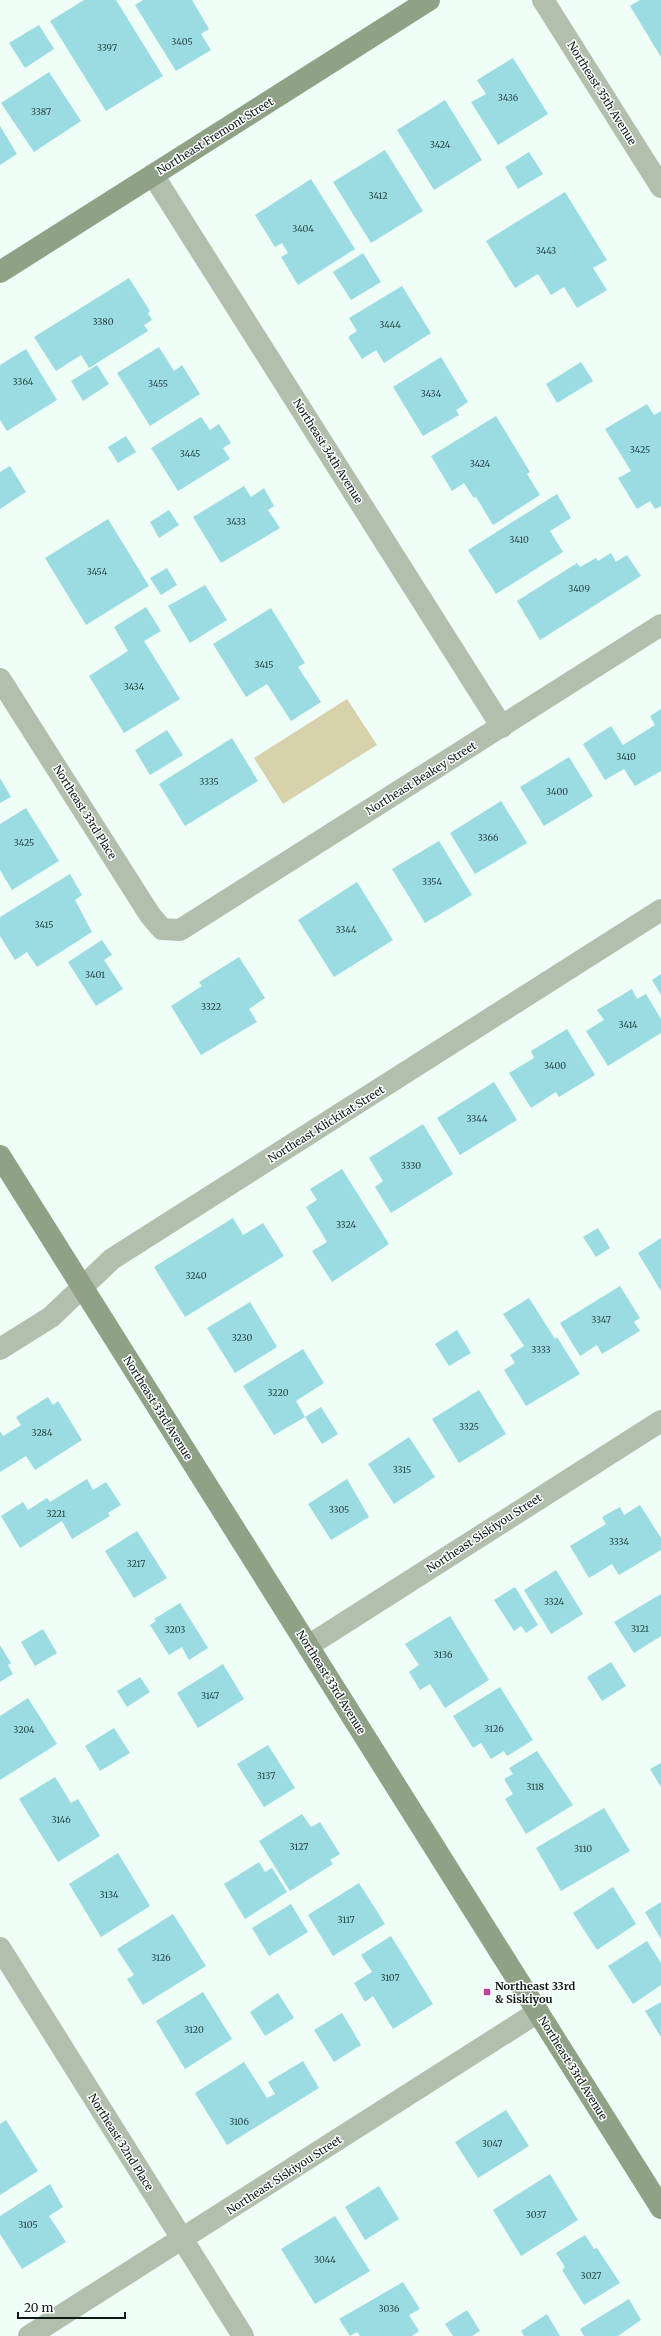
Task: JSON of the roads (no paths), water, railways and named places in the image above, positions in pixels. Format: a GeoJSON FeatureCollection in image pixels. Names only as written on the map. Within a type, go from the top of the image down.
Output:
{"type":"FeatureCollection","features":[{"type":"Feature","properties":{"kind":"main road","name":"Northeast Fremont Street"},"geometry":{"type":"LineString","coordinates":[[0,272],[429,0]]}},
{"type":"Feature","properties":{"kind":"main road","name":"Northeast 33rd Avenue"},"geometry":{"type":"LineString","coordinates":[[0,1156],[661,2208]]}},
{"type":"Feature","properties":{"kind":"street","name":"Northeast 35th Avenue"},"geometry":{"type":"LineString","coordinates":[[543,0],[661,187]]}},
{"type":"Feature","properties":{"kind":"street","name":"Northeast 34th Avenue"},"geometry":{"type":"LineString","coordinates":[[153,175],[502,727]]}},
{"type":"Feature","properties":{"kind":"street","name":"Northeast Beakey Street"},"geometry":{"type":"LineString","coordinates":[[180,930],[661,625]]}},
{"type":"Feature","properties":{"kind":"street","name":"Northeast 33rd Place"},"geometry":{"type":"LineString","coordinates":[[0,679],[150,915],[162,929],[180,930]]}},
{"type":"Feature","properties":{"kind":"street","name":"Northeast Klickitat Street"},"geometry":{"type":"LineString","coordinates":[[0,1349],[51,1317],[112,1259],[661,910]]}},
{"type":"Feature","properties":{"kind":"street","name":"Northeast Siskiyou Street"},"geometry":{"type":"LineString","coordinates":[[308,1646],[661,1421]]}},
{"type":"Feature","properties":{"kind":"street","name":"Northeast 32nd Place"},"geometry":{"type":"LineString","coordinates":[[0,1948],[243,2336]]}},
{"type":"Feature","properties":{"kind":"street","name":"Northeast Siskiyou Street"},"geometry":{"type":"LineString","coordinates":[[29,2336],[183,2240],[538,2012]]}},
{"type":"Feature","properties":{"kind":"place","name":"Northeast 33rd & Siskiyou"},"geometry":{"type":"Point","coordinates":[487,1992]}}]}
